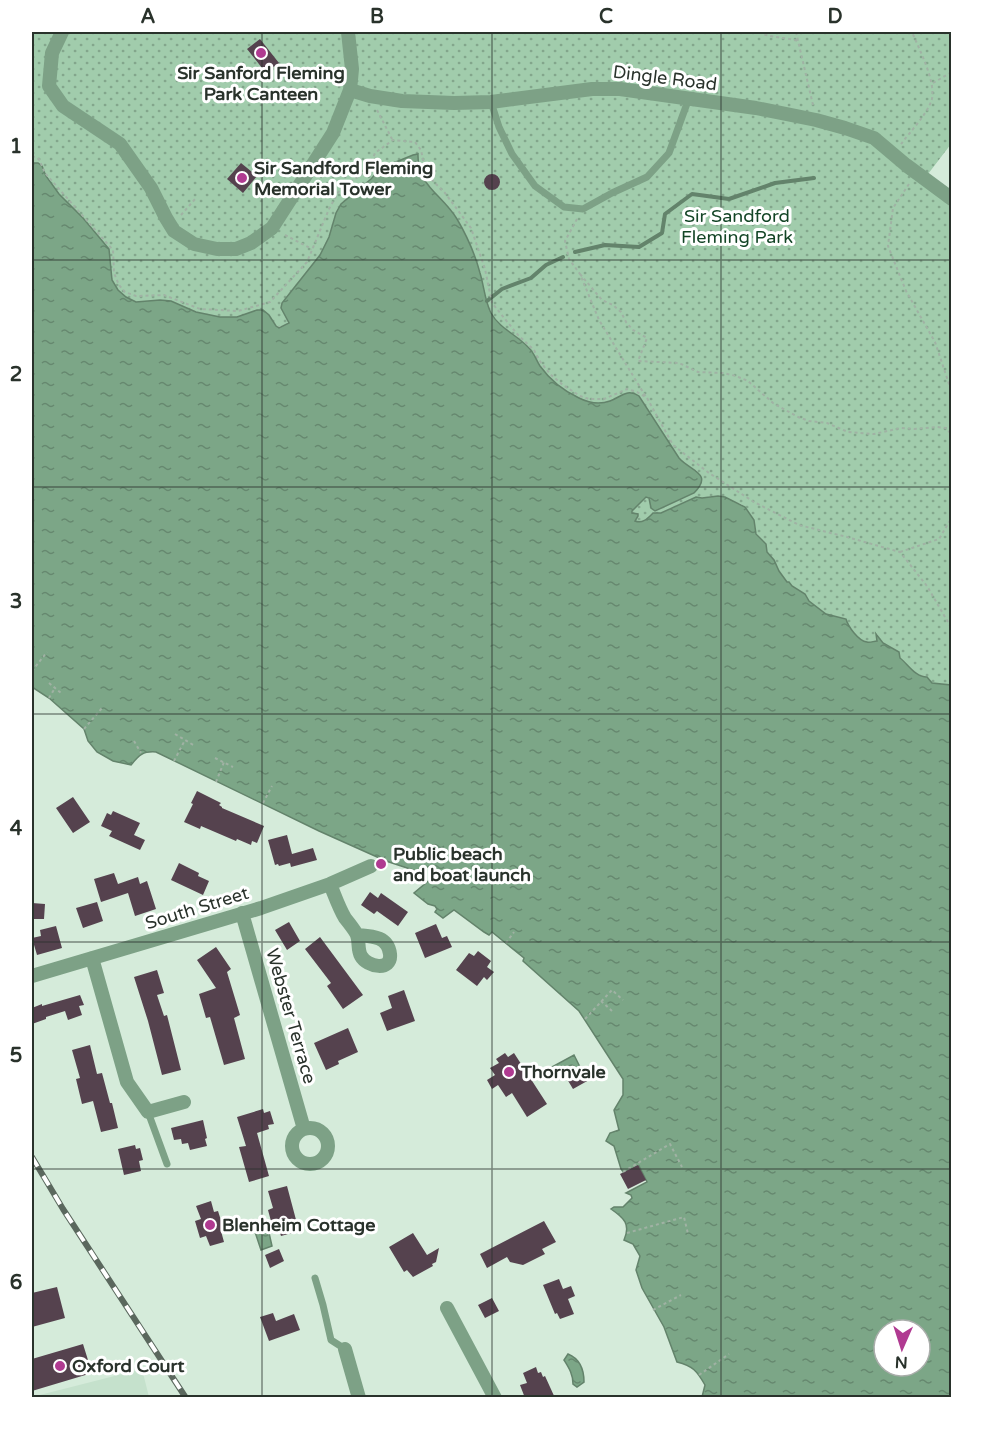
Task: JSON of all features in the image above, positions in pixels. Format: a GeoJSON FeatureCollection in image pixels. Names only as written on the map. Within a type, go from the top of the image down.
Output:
{"type":"FeatureCollection","features":[{"type":"Feature","properties":{"kind":"street"},"geometry":{"type":"LineString","coordinates":[[62,32],[52,53],[49,86],[63,106],[120,144],[151,188],[174,231],[194,244],[217,249],[236,249],[251,243],[272,228],[333,133],[350,90],[352,69],[348,32]]}},
{"type":"Feature","properties":{"kind":"street","name":"Dingle Road"},"geometry":{"type":"LineString","coordinates":[[350,90],[402,101],[454,103],[491,102],[592,89],[621,89],[756,108],[816,120],[874,138],[951,199]]}},
{"type":"Feature","properties":{"kind":"street","name":"South Street"},"geometry":{"type":"LineString","coordinates":[[32,976],[330,885],[371,866]]}},
{"type":"Feature","properties":{"kind":"street"},"geometry":{"type":"LineString","coordinates":[[330,885],[345,918],[358,935]]}},
{"type":"Feature","properties":{"kind":"street","name":"Webster Terrace"},"geometry":{"type":"LineString","coordinates":[[242,913],[304,1129]]}},
{"type":"Feature","properties":{"kind":"street"},"geometry":{"type":"LineString","coordinates":[[92,958],[127,1082],[148,1112],[184,1102]]}},
{"type":"Feature","properties":{"kind":"street"},"geometry":{"type":"LineString","coordinates":[[447,1308],[495,1398]]}},
{"type":"Feature","properties":{"kind":"street"},"geometry":{"type":"LineString","coordinates":[[345,1349],[359,1398]]}},
{"type":"Feature","properties":{"kind":"lane"},"geometry":{"type":"LineString","coordinates":[[491,102],[499,127],[512,154],[535,186],[564,207],[583,209],[647,177],[669,153],[689,98]]}},
{"type":"Feature","properties":{"kind":"lane"},"geometry":{"type":"LineString","coordinates":[[148,1112],[167,1164]]}},
{"type":"Feature","properties":{"kind":"lane"},"geometry":{"type":"LineString","coordinates":[[315,1278],[331,1340],[345,1349]]}},
{"type":"Feature","properties":{"kind":"path"},"geometry":{"type":"LineString","coordinates":[[759,32],[766,36],[798,40]]}},
{"type":"Feature","properties":{"kind":"path"},"geometry":{"type":"LineString","coordinates":[[796,32],[816,120]]}},
{"type":"Feature","properties":{"kind":"path"},"geometry":{"type":"LineString","coordinates":[[893,154],[932,101],[933,83],[912,32]]}},
{"type":"Feature","properties":{"kind":"path"},"geometry":{"type":"LineString","coordinates":[[933,83],[951,72]]}},
{"type":"Feature","properties":{"kind":"path"},"geometry":{"type":"LineString","coordinates":[[370,96],[393,140]]}},
{"type":"Feature","properties":{"kind":"path"},"geometry":{"type":"LineString","coordinates":[[32,156],[39,159],[45,173],[113,250],[114,273],[125,292],[136,296],[164,295],[200,309],[238,311],[270,302],[307,262],[340,189],[369,169],[375,153],[393,140],[416,142],[421,150],[426,174],[445,193],[471,228],[485,269],[492,303],[518,335],[534,350],[550,374],[580,396],[589,399],[604,399],[627,389],[647,398]]}},
{"type":"Feature","properties":{"kind":"path"},"geometry":{"type":"LineString","coordinates":[[916,173],[893,208],[888,246],[906,291],[934,342],[951,393]]}},
{"type":"Feature","properties":{"kind":"path"},"geometry":{"type":"LineString","coordinates":[[171,227],[196,198]]}},
{"type":"Feature","properties":{"kind":"path"},"geometry":{"type":"LineString","coordinates":[[583,209],[565,241],[569,259],[602,300],[613,305],[621,312],[633,330],[647,338],[638,361],[679,363],[698,372],[736,376],[748,381],[773,403],[798,417],[827,423],[848,432],[874,434],[901,428],[937,427],[946,428],[951,435]]}},
{"type":"Feature","properties":{"kind":"path"},"geometry":{"type":"LineString","coordinates":[[272,228],[312,249]]}},
{"type":"Feature","properties":{"kind":"path"},"geometry":{"type":"LineString","coordinates":[[580,274],[599,320],[673,445],[709,474],[754,502],[799,525],[900,552],[939,539],[951,517]]}},
{"type":"Feature","properties":{"kind":"path"},"geometry":{"type":"LineString","coordinates":[[900,552],[927,586],[951,629]]}},
{"type":"Feature","properties":{"kind":"path"},"geometry":{"type":"LineString","coordinates":[[32,671],[47,652]]}},
{"type":"Feature","properties":{"kind":"path"},"geometry":{"type":"LineString","coordinates":[[49,683],[61,693]]}},
{"type":"Feature","properties":{"kind":"path"},"geometry":{"type":"LineString","coordinates":[[49,698],[55,688]]}},
{"type":"Feature","properties":{"kind":"path"},"geometry":{"type":"LineString","coordinates":[[84,729],[102,708]]}},
{"type":"Feature","properties":{"kind":"path"},"geometry":{"type":"LineString","coordinates":[[175,734],[195,746]]}},
{"type":"Feature","properties":{"kind":"path"},"geometry":{"type":"LineString","coordinates":[[174,761],[185,740]]}},
{"type":"Feature","properties":{"kind":"path"},"geometry":{"type":"LineString","coordinates":[[134,741],[141,753]]}},
{"type":"Feature","properties":{"kind":"path"},"geometry":{"type":"LineString","coordinates":[[215,758],[233,767]]}},
{"type":"Feature","properties":{"kind":"path"},"geometry":{"type":"LineString","coordinates":[[216,782],[224,762]]}},
{"type":"Feature","properties":{"kind":"path"},"geometry":{"type":"LineString","coordinates":[[263,803],[273,786]]}},
{"type":"Feature","properties":{"kind":"path"},"geometry":{"type":"LineString","coordinates":[[429,881],[453,872]]}},
{"type":"Feature","properties":{"kind":"path"},"geometry":{"type":"LineString","coordinates":[[506,944],[514,932]]}},
{"type":"Feature","properties":{"kind":"path"},"geometry":{"type":"LineString","coordinates":[[585,1019],[612,990],[623,1000]]}},
{"type":"Feature","properties":{"kind":"path"},"geometry":{"type":"LineString","coordinates":[[602,1001],[612,1011]]}},
{"type":"Feature","properties":{"kind":"path"},"geometry":{"type":"LineString","coordinates":[[623,1172],[670,1144],[682,1167]]}},
{"type":"Feature","properties":{"kind":"path"},"geometry":{"type":"LineString","coordinates":[[627,1233],[684,1217],[688,1234]]}},
{"type":"Feature","properties":{"kind":"path"},"geometry":{"type":"LineString","coordinates":[[653,1310],[681,1295]]}},
{"type":"Feature","properties":{"kind":"path"},"geometry":{"type":"LineString","coordinates":[[699,1375],[729,1354]]}},
{"type":"Feature","properties":{"kind":"shaded area"},"geometry":{"type":"Polygon","coordinates":[[[142,1369],[149,1397],[32,1397],[142,1369]]]}},
{"type":"Feature","properties":{"kind":"green space","name":"Sir Sandford Fleming Park"},"geometry":{"type":"Polygon","coordinates":[[[32,32],[951,32],[951,144],[925,178],[951,191],[951,685],[932,683],[926,676],[912,670],[900,658],[899,652],[883,643],[877,634],[877,641],[864,641],[854,633],[846,619],[826,614],[809,601],[805,594],[787,582],[779,571],[767,552],[766,544],[756,533],[754,520],[741,504],[713,496],[696,497],[661,513],[653,513],[643,521],[635,521],[638,514],[632,511],[646,497],[649,498],[651,508],[655,511],[694,493],[702,481],[697,471],[679,458],[639,396],[631,393],[598,403],[573,395],[548,376],[529,347],[495,319],[489,310],[478,267],[465,233],[452,212],[426,182],[416,154],[381,168],[349,196],[336,213],[329,237],[320,255],[282,303],[281,308],[289,321],[287,325],[277,327],[263,310],[237,317],[220,317],[196,312],[171,301],[136,302],[126,297],[112,280],[109,249],[59,194],[42,166],[32,163],[32,32]]]}},
{"type":"Feature","properties":{"kind":"water"},"geometry":{"type":"Polygon","coordinates":[[[418,154],[419,165],[426,182],[451,210],[464,232],[478,266],[489,309],[494,318],[530,349],[540,366],[553,380],[573,395],[598,403],[610,401],[627,393],[639,396],[679,458],[701,477],[700,486],[694,493],[655,511],[651,508],[649,498],[646,497],[632,511],[638,514],[635,521],[643,521],[653,513],[661,513],[696,497],[725,497],[745,507],[754,520],[756,534],[766,544],[767,552],[787,582],[805,594],[809,601],[826,614],[846,619],[860,639],[868,642],[877,641],[876,634],[883,643],[899,652],[900,658],[915,673],[927,677],[932,683],[951,685],[951,1397],[702,1397],[705,1385],[694,1370],[677,1362],[664,1327],[642,1288],[636,1270],[640,1256],[633,1244],[624,1240],[627,1230],[625,1222],[611,1209],[623,1207],[632,1198],[626,1193],[647,1182],[639,1166],[624,1173],[614,1146],[606,1141],[610,1133],[619,1130],[614,1110],[623,1095],[623,1079],[579,1011],[523,961],[524,958],[492,932],[489,935],[454,910],[443,918],[435,912],[437,909],[435,906],[428,904],[414,893],[433,877],[436,870],[433,866],[416,871],[386,861],[156,752],[142,754],[131,765],[113,761],[97,752],[88,741],[84,729],[49,698],[32,687],[32,163],[42,166],[59,194],[109,249],[112,280],[126,297],[136,302],[171,301],[196,312],[220,317],[237,317],[263,310],[279,328],[289,323],[281,308],[282,303],[320,255],[341,204],[381,168],[418,154]]]}},
{"type":"Feature","properties":{"kind":"water"},"geometry":{"type":"Polygon","coordinates":[[[574,1055],[580,1067],[557,1080],[550,1068],[574,1055]]]}},
{"type":"Feature","properties":{"kind":"water"},"geometry":{"type":"Polygon","coordinates":[[[267,1224],[272,1246],[261,1250],[253,1226],[267,1224]]]}},
{"type":"Feature","properties":{"kind":"water"},"geometry":{"type":"Polygon","coordinates":[[[568,1354],[576,1359],[582,1369],[584,1382],[577,1387],[573,1384],[569,1368],[564,1360],[568,1354]]]}},
{"type":"Feature","properties":{"kind":"building","name":"Sir Sanford Fleming Park Canteen"},"geometry":{"type":"Polygon","coordinates":[[[260,39],[279,63],[266,73],[247,49],[260,39]]]}},
{"type":"Feature","properties":{"kind":"building","name":"Sir Sandford Fleming Memorial Tower"},"geometry":{"type":"Polygon","coordinates":[[[241,163],[257,176],[243,193],[227,179],[241,163]]]}},
{"type":"Feature","properties":{"kind":"building"},"geometry":{"type":"Polygon","coordinates":[[[492,174],[498,176],[500,182],[498,188],[492,190],[486,188],[484,182],[486,176],[492,174]]]}},
{"type":"Feature","properties":{"kind":"building"},"geometry":{"type":"Polygon","coordinates":[[[197,791],[221,803],[219,805],[222,808],[264,826],[257,843],[252,841],[251,845],[237,839],[236,841],[201,826],[200,829],[184,822],[197,791]]]}},
{"type":"Feature","properties":{"kind":"building"},"geometry":{"type":"Polygon","coordinates":[[[73,797],[90,822],[73,833],[56,808],[73,797]]]}},
{"type":"Feature","properties":{"kind":"building"},"geometry":{"type":"Polygon","coordinates":[[[113,811],[140,823],[134,835],[145,840],[140,850],[109,836],[112,831],[101,826],[107,813],[111,815],[113,811]]]}},
{"type":"Feature","properties":{"kind":"building"},"geometry":{"type":"Polygon","coordinates":[[[287,835],[292,854],[313,848],[317,860],[291,867],[290,863],[275,865],[268,840],[287,835]]]}},
{"type":"Feature","properties":{"kind":"building"},"geometry":{"type":"Polygon","coordinates":[[[179,863],[209,881],[203,895],[171,880],[179,863]]]}},
{"type":"Feature","properties":{"kind":"building"},"geometry":{"type":"Polygon","coordinates":[[[114,873],[118,884],[138,877],[140,884],[147,881],[156,909],[135,916],[128,893],[101,902],[94,879],[114,873]]]}},
{"type":"Feature","properties":{"kind":"building"},"geometry":{"type":"Polygon","coordinates":[[[370,892],[378,898],[381,893],[408,912],[398,926],[377,911],[374,914],[361,905],[370,892]]]}},
{"type":"Feature","properties":{"kind":"building"},"geometry":{"type":"Polygon","coordinates":[[[97,902],[103,921],[83,928],[76,908],[97,902]]]}},
{"type":"Feature","properties":{"kind":"building"},"geometry":{"type":"Polygon","coordinates":[[[32,903],[45,904],[44,919],[32,919],[32,903]]]}},
{"type":"Feature","properties":{"kind":"building"},"geometry":{"type":"Polygon","coordinates":[[[289,922],[300,941],[287,950],[275,930],[289,922]]]}},
{"type":"Feature","properties":{"kind":"building"},"geometry":{"type":"Polygon","coordinates":[[[436,924],[442,938],[447,936],[452,947],[425,958],[415,933],[436,924]]]}},
{"type":"Feature","properties":{"kind":"building"},"geometry":{"type":"Polygon","coordinates":[[[56,926],[62,948],[37,955],[32,938],[41,936],[40,930],[56,926]]]}},
{"type":"Feature","properties":{"kind":"building"},"geometry":{"type":"Polygon","coordinates":[[[320,937],[363,995],[343,1009],[327,986],[331,983],[305,949],[320,937]]]}},
{"type":"Feature","properties":{"kind":"building"},"geometry":{"type":"Polygon","coordinates":[[[216,947],[231,969],[227,972],[240,1015],[234,1018],[245,1059],[224,1065],[210,1017],[206,1018],[199,994],[216,988],[197,960],[216,947]]]}},
{"type":"Feature","properties":{"kind":"building"},"geometry":{"type":"Polygon","coordinates":[[[478,951],[491,961],[487,967],[494,972],[487,980],[484,977],[477,986],[456,970],[469,953],[474,956],[478,951]]]}},
{"type":"Feature","properties":{"kind":"building"},"geometry":{"type":"Polygon","coordinates":[[[157,970],[164,993],[157,995],[164,1016],[167,1015],[181,1070],[162,1075],[134,977],[157,970]]]}},
{"type":"Feature","properties":{"kind":"building"},"geometry":{"type":"Polygon","coordinates":[[[404,990],[415,1021],[387,1031],[380,1013],[392,1008],[388,996],[404,990]]]}},
{"type":"Feature","properties":{"kind":"building"},"geometry":{"type":"Polygon","coordinates":[[[80,995],[84,1005],[79,1006],[82,1015],[68,1020],[65,1011],[32,1024],[32,1008],[80,995]]]}},
{"type":"Feature","properties":{"kind":"building"},"geometry":{"type":"Polygon","coordinates":[[[348,1028],[358,1052],[338,1061],[339,1064],[326,1070],[314,1043],[348,1028]]]}},
{"type":"Feature","properties":{"kind":"building"},"geometry":{"type":"Polygon","coordinates":[[[90,1045],[97,1074],[102,1073],[118,1128],[101,1132],[93,1101],[82,1104],[76,1079],[80,1078],[72,1050],[90,1045]]]}},
{"type":"Feature","properties":{"kind":"building","name":"Thornvale"},"geometry":{"type":"Polygon","coordinates":[[[505,1053],[508,1057],[514,1053],[547,1104],[527,1117],[512,1093],[506,1097],[498,1085],[492,1089],[487,1080],[495,1075],[490,1068],[499,1063],[496,1059],[505,1053]]]}},
{"type":"Feature","properties":{"kind":"building"},"geometry":{"type":"Polygon","coordinates":[[[583,1070],[589,1080],[573,1089],[567,1079],[583,1070]]]}},
{"type":"Feature","properties":{"kind":"building"},"geometry":{"type":"Polygon","coordinates":[[[263,1109],[264,1113],[270,1111],[274,1124],[268,1125],[269,1129],[257,1133],[269,1176],[249,1182],[239,1147],[246,1146],[237,1117],[263,1109]]]}},
{"type":"Feature","properties":{"kind":"building"},"geometry":{"type":"Polygon","coordinates":[[[203,1120],[207,1146],[190,1150],[188,1143],[182,1144],[181,1139],[174,1140],[171,1128],[203,1120]]]}},
{"type":"Feature","properties":{"kind":"building"},"geometry":{"type":"Polygon","coordinates":[[[135,1145],[136,1149],[140,1148],[143,1160],[139,1161],[141,1171],[124,1175],[118,1149],[135,1145]]]}},
{"type":"Feature","properties":{"kind":"building"},"geometry":{"type":"Polygon","coordinates":[[[638,1165],[646,1180],[628,1189],[620,1174],[638,1165]]]}},
{"type":"Feature","properties":{"kind":"building"},"geometry":{"type":"Polygon","coordinates":[[[287,1186],[299,1231],[281,1236],[277,1224],[272,1225],[268,1210],[273,1208],[268,1191],[287,1186]]]}},
{"type":"Feature","properties":{"kind":"building","name":"Blenheim Cottage"},"geometry":{"type":"Polygon","coordinates":[[[211,1201],[214,1212],[218,1211],[224,1230],[221,1231],[224,1242],[210,1246],[206,1236],[200,1238],[195,1221],[201,1219],[196,1206],[211,1201]]]}},
{"type":"Feature","properties":{"kind":"building"},"geometry":{"type":"Polygon","coordinates":[[[544,1221],[556,1242],[542,1249],[545,1254],[523,1265],[510,1262],[507,1257],[487,1268],[480,1254],[544,1221]]]}},
{"type":"Feature","properties":{"kind":"building"},"geometry":{"type":"Polygon","coordinates":[[[413,1233],[427,1255],[439,1248],[433,1266],[413,1277],[407,1270],[404,1272],[389,1247],[413,1233]]]}},
{"type":"Feature","properties":{"kind":"building"},"geometry":{"type":"Polygon","coordinates":[[[279,1249],[284,1261],[270,1268],[265,1255],[279,1249]]]}},
{"type":"Feature","properties":{"kind":"building"},"geometry":{"type":"Polygon","coordinates":[[[559,1279],[563,1289],[571,1286],[575,1296],[568,1299],[574,1314],[560,1319],[557,1313],[555,1314],[543,1285],[559,1279]]]}},
{"type":"Feature","properties":{"kind":"building","name":"Oxford Court"},"geometry":{"type":"Polygon","coordinates":[[[57,1287],[65,1318],[32,1327],[32,1293],[57,1287]]]}},
{"type":"Feature","properties":{"kind":"building"},"geometry":{"type":"Polygon","coordinates":[[[492,1298],[499,1311],[485,1318],[478,1305],[492,1298]]]}},
{"type":"Feature","properties":{"kind":"building"},"geometry":{"type":"Polygon","coordinates":[[[273,1313],[276,1321],[294,1314],[300,1330],[269,1341],[260,1317],[273,1313]]]}},
{"type":"Feature","properties":{"kind":"building","name":"Oxford Court"},"geometry":{"type":"Polygon","coordinates":[[[83,1344],[92,1373],[32,1391],[32,1359],[83,1344]]]}},
{"type":"Feature","properties":{"kind":"building"},"geometry":{"type":"Polygon","coordinates":[[[536,1367],[538,1373],[541,1372],[543,1377],[545,1376],[555,1398],[525,1398],[520,1385],[527,1383],[523,1373],[536,1367]]]}},
{"type":"Feature","properties":{"kind":"waterway"},"geometry":{"type":"LineString","coordinates":[[575,252],[605,245],[639,247],[662,233],[665,214],[692,194],[729,199],[775,183],[814,178]]}},
{"type":"Feature","properties":{"kind":"waterway"},"geometry":{"type":"LineString","coordinates":[[487,301],[502,289],[531,278],[546,265],[563,257]]}},
{"type":"Feature","properties":{"kind":"railway"},"geometry":{"type":"LineString","coordinates":[[32,1157],[63,1209],[186,1398]]}},
{"type":"Feature","properties":{"kind":"place","name":"Sir Sanford Fleming Park Canteen"},"geometry":{"type":"Point","coordinates":[261,53]}},
{"type":"Feature","properties":{"kind":"place","name":"Sir Sandford Fleming Memorial Tower"},"geometry":{"type":"Point","coordinates":[242,178]}},
{"type":"Feature","properties":{"kind":"place","name":"Public beach and boat launch"},"geometry":{"type":"Point","coordinates":[381,864]}},
{"type":"Feature","properties":{"kind":"place","name":"Thornvale"},"geometry":{"type":"Point","coordinates":[509,1072]}},
{"type":"Feature","properties":{"kind":"place","name":"Blenheim Cottage"},"geometry":{"type":"Point","coordinates":[210,1225]}},
{"type":"Feature","properties":{"kind":"place","name":"Oxford Court"},"geometry":{"type":"Point","coordinates":[60,1366]}}]}
